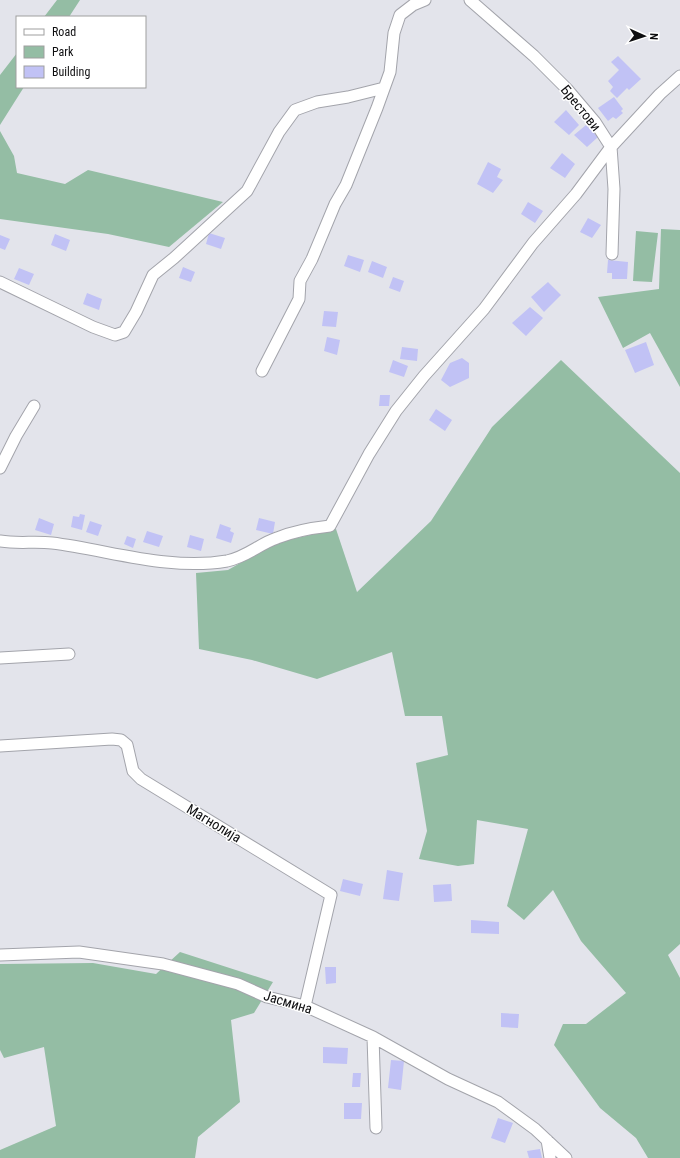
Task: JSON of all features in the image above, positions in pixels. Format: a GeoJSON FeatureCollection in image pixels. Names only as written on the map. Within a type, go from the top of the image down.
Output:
{"type":"FeatureCollection","features":[{"type":"Feature","properties":{"kind":"street"},"geometry":{"type":"LineString","coordinates":[[262,371],[299,299],[300,281],[312,259],[335,204],[346,185],[384,88],[390,72],[394,33],[400,15],[413,5],[425,0]]}},
{"type":"Feature","properties":{"kind":"street","name":"Брестови"},"geometry":{"type":"LineString","coordinates":[[470,0],[534,56],[567,90],[595,122],[611,147],[614,189],[612,254]]}},
{"type":"Feature","properties":{"kind":"street"},"geometry":{"type":"LineString","coordinates":[[0,541],[50,543],[130,557],[206,563],[228,560],[250,553],[275,538],[305,529],[330,526],[347,493],[396,411],[441,355],[484,309],[534,243],[576,194],[611,147],[660,94],[680,76]]}},
{"type":"Feature","properties":{"kind":"street"},"geometry":{"type":"LineString","coordinates":[[0,282],[93,327],[114,335],[124,332],[136,312],[153,274],[174,258],[247,191],[279,132],[295,110],[317,102],[348,97],[384,88]]}},
{"type":"Feature","properties":{"kind":"street"},"geometry":{"type":"LineString","coordinates":[[0,468],[16,436],[34,406]]}},
{"type":"Feature","properties":{"kind":"street"},"geometry":{"type":"LineString","coordinates":[[0,658],[69,654]]}},
{"type":"Feature","properties":{"kind":"street","name":"Магнолија"},"geometry":{"type":"LineString","coordinates":[[0,746],[112,739],[121,740],[126,745],[133,771],[141,779],[331,895],[306,1006]]}},
{"type":"Feature","properties":{"kind":"street","name":"Јасмина"},"geometry":{"type":"LineString","coordinates":[[0,955],[79,952],[163,964],[238,984],[267,997],[306,1006],[373,1037],[448,1079],[498,1102],[518,1115],[566,1158]]}},
{"type":"Feature","properties":{"kind":"street"},"geometry":{"type":"LineString","coordinates":[[373,1037],[376,1128]]}},
{"type":"Feature","properties":{"kind":"street"},"geometry":{"type":"LineString","coordinates":[[547,1140],[550,1158]]}},
{"type":"Feature","properties":{"kind":"green space"},"geometry":{"type":"Polygon","coordinates":[[[57,0],[80,0],[70,16],[45,16],[57,0]]]}},
{"type":"Feature","properties":{"kind":"green space"},"geometry":{"type":"Polygon","coordinates":[[[16,54],[16,88],[23,88],[0,125],[0,75],[16,54]]]}},
{"type":"Feature","properties":{"kind":"green space"},"geometry":{"type":"Polygon","coordinates":[[[0,131],[14,156],[17,173],[65,184],[88,170],[223,202],[169,247],[108,234],[0,219],[0,131]]]}},
{"type":"Feature","properties":{"kind":"green space"},"geometry":{"type":"Polygon","coordinates":[[[661,229],[680,230],[680,387],[650,333],[623,348],[598,297],[659,289],[661,229]]]}},
{"type":"Feature","properties":{"kind":"green space"},"geometry":{"type":"Polygon","coordinates":[[[636,231],[658,233],[652,282],[633,281],[636,231]]]}},
{"type":"Feature","properties":{"kind":"green space"},"geometry":{"type":"Polygon","coordinates":[[[561,360],[680,473],[680,944],[668,955],[680,978],[680,1158],[648,1158],[636,1138],[600,1108],[554,1045],[563,1024],[586,1024],[626,993],[581,941],[553,890],[524,920],[507,906],[528,829],[477,820],[474,864],[458,866],[419,859],[427,831],[416,763],[448,755],[442,716],[405,716],[392,652],[317,679],[252,660],[199,649],[196,573],[228,570],[275,543],[336,529],[357,592],[431,521],[492,427],[561,360]]]}},
{"type":"Feature","properties":{"kind":"green space"},"geometry":{"type":"Polygon","coordinates":[[[180,952],[273,982],[254,1013],[231,1020],[240,1102],[198,1137],[195,1158],[0,1158],[0,1150],[56,1126],[44,1047],[4,1058],[0,1050],[0,964],[93,963],[156,974],[180,952]]]}},
{"type":"Feature","properties":{"kind":"building"},"geometry":{"type":"Polygon","coordinates":[[[618,56],[641,79],[629,90],[627,88],[617,98],[610,91],[613,87],[608,81],[619,70],[611,62],[618,56]]]}},
{"type":"Feature","properties":{"kind":"building"},"geometry":{"type":"Polygon","coordinates":[[[614,97],[623,109],[621,111],[623,113],[616,119],[613,117],[608,121],[598,108],[614,97]]]}},
{"type":"Feature","properties":{"kind":"building"},"geometry":{"type":"Polygon","coordinates":[[[566,110],[579,125],[569,135],[554,122],[566,110]]]}},
{"type":"Feature","properties":{"kind":"building"},"geometry":{"type":"Polygon","coordinates":[[[586,125],[598,137],[587,147],[574,135],[586,125]]]}},
{"type":"Feature","properties":{"kind":"building"},"geometry":{"type":"Polygon","coordinates":[[[562,153],[575,164],[565,178],[550,168],[562,153]]]}},
{"type":"Feature","properties":{"kind":"building"},"geometry":{"type":"Polygon","coordinates":[[[488,162],[501,169],[497,177],[503,180],[493,193],[477,184],[488,162]]]}},
{"type":"Feature","properties":{"kind":"building"},"geometry":{"type":"Polygon","coordinates":[[[528,202],[543,211],[535,223],[521,214],[528,202]]]}},
{"type":"Feature","properties":{"kind":"building"},"geometry":{"type":"Polygon","coordinates":[[[588,218],[601,225],[592,238],[580,232],[588,218]]]}},
{"type":"Feature","properties":{"kind":"building"},"geometry":{"type":"Polygon","coordinates":[[[209,233],[225,238],[221,249],[206,244],[209,233]]]}},
{"type":"Feature","properties":{"kind":"building"},"geometry":{"type":"Polygon","coordinates":[[[55,234],[70,240],[66,251],[51,245],[55,234]]]}},
{"type":"Feature","properties":{"kind":"building"},"geometry":{"type":"Polygon","coordinates":[[[0,235],[10,239],[5,250],[0,248],[0,235]]]}},
{"type":"Feature","properties":{"kind":"building"},"geometry":{"type":"Polygon","coordinates":[[[348,255],[364,260],[360,272],[344,266],[348,255]]]}},
{"type":"Feature","properties":{"kind":"building"},"geometry":{"type":"Polygon","coordinates":[[[608,260],[628,262],[627,279],[612,279],[612,273],[607,273],[608,260]]]}},
{"type":"Feature","properties":{"kind":"building"},"geometry":{"type":"Polygon","coordinates":[[[372,261],[387,267],[383,278],[368,272],[372,261]]]}},
{"type":"Feature","properties":{"kind":"building"},"geometry":{"type":"Polygon","coordinates":[[[183,267],[195,272],[191,282],[179,278],[183,267]]]}},
{"type":"Feature","properties":{"kind":"building"},"geometry":{"type":"Polygon","coordinates":[[[19,268],[34,274],[29,285],[14,279],[19,268]]]}},
{"type":"Feature","properties":{"kind":"building"},"geometry":{"type":"Polygon","coordinates":[[[393,277],[404,281],[400,292],[389,288],[393,277]]]}},
{"type":"Feature","properties":{"kind":"building"},"geometry":{"type":"Polygon","coordinates":[[[548,282],[561,295],[544,312],[531,297],[548,282]]]}},
{"type":"Feature","properties":{"kind":"building"},"geometry":{"type":"Polygon","coordinates":[[[87,293],[102,299],[99,310],[83,304],[87,293]]]}},
{"type":"Feature","properties":{"kind":"building"},"geometry":{"type":"Polygon","coordinates":[[[530,307],[543,318],[526,336],[512,323],[530,307]]]}},
{"type":"Feature","properties":{"kind":"building"},"geometry":{"type":"Polygon","coordinates":[[[324,311],[338,312],[336,327],[322,326],[324,311]]]}},
{"type":"Feature","properties":{"kind":"building"},"geometry":{"type":"Polygon","coordinates":[[[327,337],[340,340],[337,355],[324,351],[327,337]]]}},
{"type":"Feature","properties":{"kind":"building"},"geometry":{"type":"Polygon","coordinates":[[[646,342],[654,365],[635,373],[625,350],[646,342]]]}},
{"type":"Feature","properties":{"kind":"building"},"geometry":{"type":"Polygon","coordinates":[[[402,347],[418,349],[417,361],[400,359],[402,347]]]}},
{"type":"Feature","properties":{"kind":"building"},"geometry":{"type":"Polygon","coordinates":[[[462,358],[469,363],[469,378],[450,387],[441,380],[450,363],[462,358]]]}},
{"type":"Feature","properties":{"kind":"building"},"geometry":{"type":"Polygon","coordinates":[[[393,360],[408,366],[404,377],[389,372],[393,360]]]}},
{"type":"Feature","properties":{"kind":"building"},"geometry":{"type":"Polygon","coordinates":[[[380,395],[390,395],[389,406],[379,406],[380,395]]]}},
{"type":"Feature","properties":{"kind":"building"},"geometry":{"type":"Polygon","coordinates":[[[436,409],[452,420],[445,431],[429,420],[436,409]]]}},
{"type":"Feature","properties":{"kind":"building"},"geometry":{"type":"Polygon","coordinates":[[[80,514],[85,515],[82,530],[71,527],[73,516],[79,517],[80,514]]]}},
{"type":"Feature","properties":{"kind":"building"},"geometry":{"type":"Polygon","coordinates":[[[39,518],[54,524],[51,535],[35,530],[39,518]]]}},
{"type":"Feature","properties":{"kind":"building"},"geometry":{"type":"Polygon","coordinates":[[[259,518],[275,522],[273,534],[256,530],[259,518]]]}},
{"type":"Feature","properties":{"kind":"building"},"geometry":{"type":"Polygon","coordinates":[[[90,521],[102,525],[98,536],[86,532],[90,521]]]}},
{"type":"Feature","properties":{"kind":"building"},"geometry":{"type":"Polygon","coordinates":[[[220,524],[231,528],[230,531],[234,533],[231,543],[216,538],[220,524]]]}},
{"type":"Feature","properties":{"kind":"building"},"geometry":{"type":"Polygon","coordinates":[[[147,531],[163,536],[159,547],[143,542],[147,531]]]}},
{"type":"Feature","properties":{"kind":"building"},"geometry":{"type":"Polygon","coordinates":[[[190,535],[204,539],[201,551],[187,547],[190,535]]]}},
{"type":"Feature","properties":{"kind":"building"},"geometry":{"type":"Polygon","coordinates":[[[127,536],[136,539],[133,548],[124,544],[127,536]]]}},
{"type":"Feature","properties":{"kind":"building"},"geometry":{"type":"Polygon","coordinates":[[[387,870],[403,873],[399,901],[383,899],[387,870]]]}},
{"type":"Feature","properties":{"kind":"building"},"geometry":{"type":"Polygon","coordinates":[[[343,879],[363,884],[360,896],[340,891],[343,879]]]}},
{"type":"Feature","properties":{"kind":"building"},"geometry":{"type":"Polygon","coordinates":[[[451,884],[452,901],[434,902],[433,885],[451,884]]]}},
{"type":"Feature","properties":{"kind":"building"},"geometry":{"type":"Polygon","coordinates":[[[471,920],[499,922],[499,934],[471,933],[471,920]]]}},
{"type":"Feature","properties":{"kind":"building"},"geometry":{"type":"Polygon","coordinates":[[[325,967],[336,967],[336,983],[326,984],[325,967]]]}},
{"type":"Feature","properties":{"kind":"building"},"geometry":{"type":"Polygon","coordinates":[[[501,1013],[519,1014],[518,1028],[501,1027],[501,1013]]]}},
{"type":"Feature","properties":{"kind":"building"},"geometry":{"type":"Polygon","coordinates":[[[323,1047],[348,1048],[347,1064],[323,1063],[323,1047]]]}},
{"type":"Feature","properties":{"kind":"building"},"geometry":{"type":"Polygon","coordinates":[[[391,1060],[404,1061],[401,1090],[388,1088],[391,1060]]]}},
{"type":"Feature","properties":{"kind":"building"},"geometry":{"type":"Polygon","coordinates":[[[353,1073],[361,1073],[360,1087],[352,1087],[353,1073]]]}},
{"type":"Feature","properties":{"kind":"building"},"geometry":{"type":"Polygon","coordinates":[[[344,1103],[362,1103],[361,1119],[344,1119],[344,1103]]]}},
{"type":"Feature","properties":{"kind":"building"},"geometry":{"type":"Polygon","coordinates":[[[498,1118],[513,1123],[505,1143],[491,1138],[498,1118]]]}},
{"type":"Feature","properties":{"kind":"building"},"geometry":{"type":"Polygon","coordinates":[[[540,1149],[542,1158],[529,1158],[527,1151],[540,1149]]]}}]}
